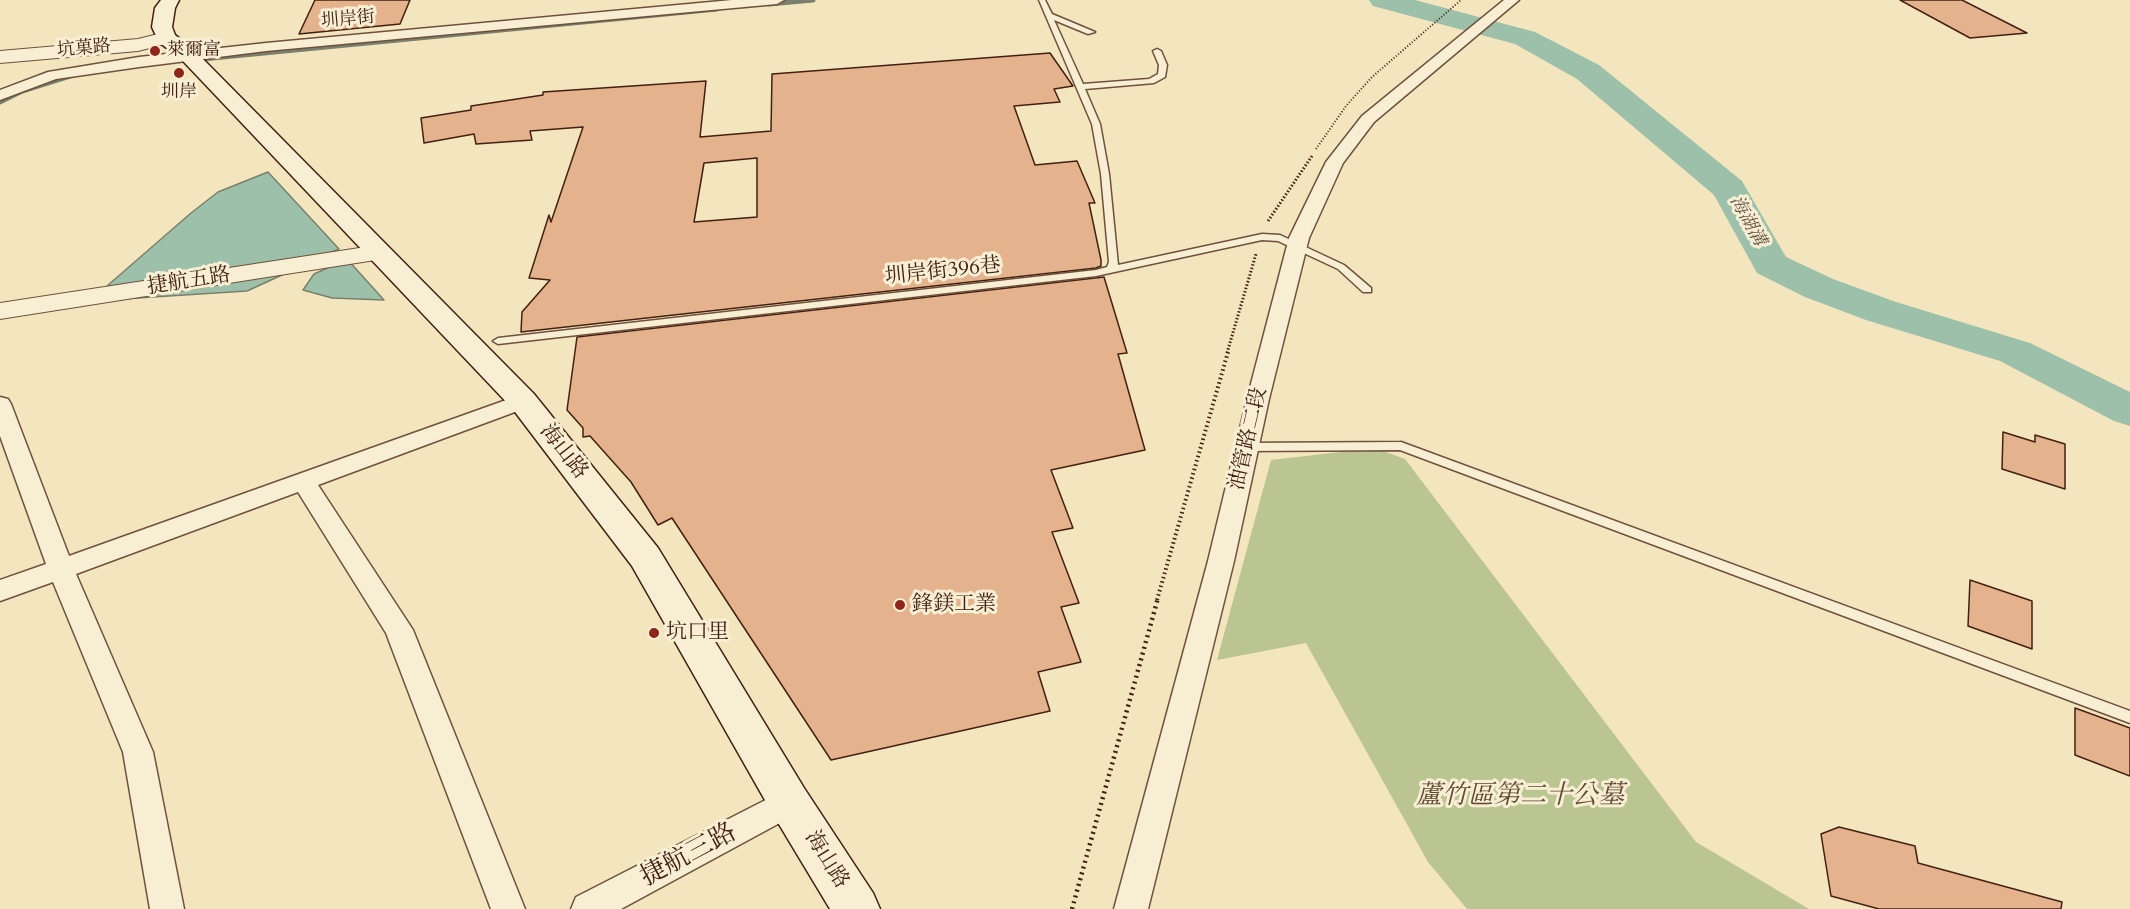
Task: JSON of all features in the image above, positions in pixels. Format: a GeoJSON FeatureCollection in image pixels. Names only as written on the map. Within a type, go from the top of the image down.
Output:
{"type":"FeatureCollection","features":[{"type":"Feature","properties":{"kind":"main road"},"geometry":{"type":"LineString","coordinates":[[170,0],[165,8],[162,27],[178,48]]}},
{"type":"Feature","properties":{"kind":"main road","name":"海山路"},"geometry":{"type":"LineString","coordinates":[[178,48],[523,401],[645,557],[789,802],[856,909]]}},
{"type":"Feature","properties":{"kind":"street","name":"圳岸街"},"geometry":{"type":"LineString","coordinates":[[0,95],[53,75],[178,48],[266,47],[777,0]]}},
{"type":"Feature","properties":{"kind":"street","name":"油管路二段"},"geometry":{"type":"LineString","coordinates":[[1131,909],[1221,561],[1297,244],[1335,162],[1368,119],[1512,0]]}},
{"type":"Feature","properties":{"kind":"street","name":"坑菓路"},"geometry":{"type":"LineString","coordinates":[[0,57],[138,45],[178,48]]}},
{"type":"Feature","properties":{"kind":"street","name":"捷航五路"},"geometry":{"type":"LineString","coordinates":[[0,296],[373,246]]}},
{"type":"Feature","properties":{"kind":"street","name":"捷航五路"},"geometry":{"type":"LineString","coordinates":[[0,311],[373,246]]}},
{"type":"Feature","properties":{"kind":"street"},"geometry":{"type":"LineString","coordinates":[[0,591],[523,401]]}},
{"type":"Feature","properties":{"kind":"street"},"geometry":{"type":"LineString","coordinates":[[0,404],[61,570],[138,752],[167,909]]}},
{"type":"Feature","properties":{"kind":"street"},"geometry":{"type":"LineString","coordinates":[[304,482],[399,630],[508,909]]}},
{"type":"Feature","properties":{"kind":"street","name":"捷航三路"},"geometry":{"type":"LineString","coordinates":[[588,909],[789,802]]}},
{"type":"Feature","properties":{"kind":"lane"},"geometry":{"type":"LineString","coordinates":[[1042,0],[1096,123],[1105,174],[1114,262],[1111,269]]}},
{"type":"Feature","properties":{"kind":"lane"},"geometry":{"type":"LineString","coordinates":[[1048,15],[1091,32]]}},
{"type":"Feature","properties":{"kind":"lane"},"geometry":{"type":"LineString","coordinates":[[1080,87],[1151,81],[1162,75],[1163,65],[1157,51]]}},
{"type":"Feature","properties":{"kind":"lane"},"geometry":{"type":"LineString","coordinates":[[1262,237],[1280,238],[1297,244],[1341,267],[1367,290]]}},
{"type":"Feature","properties":{"kind":"lane","name":"圳岸街396巷"},"geometry":{"type":"LineString","coordinates":[[498,341],[1096,273],[1262,237]]}},
{"type":"Feature","properties":{"kind":"lane"},"geometry":{"type":"LineString","coordinates":[[1247,447],[1401,446],[2130,717]]}},
{"type":"Feature","properties":{"kind":"path"},"geometry":{"type":"LineString","coordinates":[[1072,909],[1185,499],[1270,215],[1346,106],[1384,64],[1461,0]]}},
{"type":"Feature","properties":{"kind":"green space","name":"蘆竹區第二十公墓"},"geometry":{"type":"Polygon","coordinates":[[[1375,448],[1405,459],[1696,842],[1809,909],[1467,909],[1428,862],[1306,643],[1217,660],[1271,460],[1375,448]]]}},
{"type":"Feature","properties":{"kind":"shaded area"},"geometry":{"type":"Polygon","coordinates":[[[268,172],[339,249],[247,291],[122,299],[106,296],[107,286],[218,192],[268,172]]]}},
{"type":"Feature","properties":{"kind":"shaded area"},"geometry":{"type":"Polygon","coordinates":[[[347,259],[384,300],[332,298],[303,290],[314,274],[347,259]]]}},
{"type":"Feature","properties":{"kind":"building"},"geometry":{"type":"Polygon","coordinates":[[[315,0],[410,0],[400,24],[299,34],[315,0]]]}},
{"type":"Feature","properties":{"kind":"building"},"geometry":{"type":"Polygon","coordinates":[[[1900,0],[1962,0],[2027,33],[1970,38],[1900,0]]]}},
{"type":"Feature","properties":{"kind":"building"},"geometry":{"type":"Polygon","coordinates":[[[1050,53],[1073,86],[1054,89],[1060,102],[1014,106],[1035,165],[1077,161],[1095,203],[1089,203],[1101,266],[521,332],[522,312],[550,280],[529,278],[549,215],[551,222],[583,127],[530,131],[532,140],[476,144],[474,134],[424,143],[421,118],[471,110],[471,106],[543,95],[543,92],[706,81],[700,137],[771,131],[772,74],[1050,53]],[[757,158],[704,163],[694,222],[757,217],[757,158]]]}},
{"type":"Feature","properties":{"kind":"building"},"geometry":{"type":"Polygon","coordinates":[[[1104,277],[1127,353],[1118,354],[1145,450],[1051,470],[1073,528],[1052,532],[1079,603],[1061,607],[1081,662],[1038,672],[1050,711],[831,760],[672,518],[658,525],[631,482],[590,436],[583,437],[583,428],[567,410],[577,337],[1104,277]]]}},
{"type":"Feature","properties":{"kind":"building"},"geometry":{"type":"Polygon","coordinates":[[[2003,432],[2035,442],[2035,435],[2065,444],[2065,489],[2002,469],[2003,432]]]}},
{"type":"Feature","properties":{"kind":"building"},"geometry":{"type":"Polygon","coordinates":[[[1970,580],[2032,601],[2032,649],[1968,626],[1970,580]]]}},
{"type":"Feature","properties":{"kind":"building"},"geometry":{"type":"Polygon","coordinates":[[[2075,708],[2130,728],[2130,776],[2075,755],[2075,708]]]}},
{"type":"Feature","properties":{"kind":"building"},"geometry":{"type":"Polygon","coordinates":[[[1839,827],[1915,846],[1918,863],[2062,902],[2061,909],[1879,909],[1831,896],[1821,834],[1839,827]]]}},
{"type":"Feature","properties":{"kind":"waterway"},"geometry":{"type":"LineString","coordinates":[[769,4],[813,0]]}},
{"type":"Feature","properties":{"kind":"waterway","name":"海湖溝"},"geometry":{"type":"LineString","coordinates":[[1383,0],[1525,38],[1588,72],[1729,189],[1771,265],[1819,288],[1881,311],[2015,352],[2130,411]]}},
{"type":"Feature","properties":{"kind":"waterway"},"geometry":{"type":"LineString","coordinates":[[192,60],[717,9]]}},
{"type":"Feature","properties":{"kind":"waterway"},"geometry":{"type":"LineString","coordinates":[[0,102],[22,91],[70,76]]}},
{"type":"Feature","properties":{"kind":"place","name":"萊爾富"},"geometry":{"type":"Point","coordinates":[155,51]}},
{"type":"Feature","properties":{"kind":"place","name":"圳岸"},"geometry":{"type":"Point","coordinates":[179,73]}},
{"type":"Feature","properties":{"kind":"place","name":"鋒鎂工業"},"geometry":{"type":"Point","coordinates":[900,605]}},
{"type":"Feature","properties":{"kind":"place","name":"坑口里"},"geometry":{"type":"Point","coordinates":[654,633]}}]}
